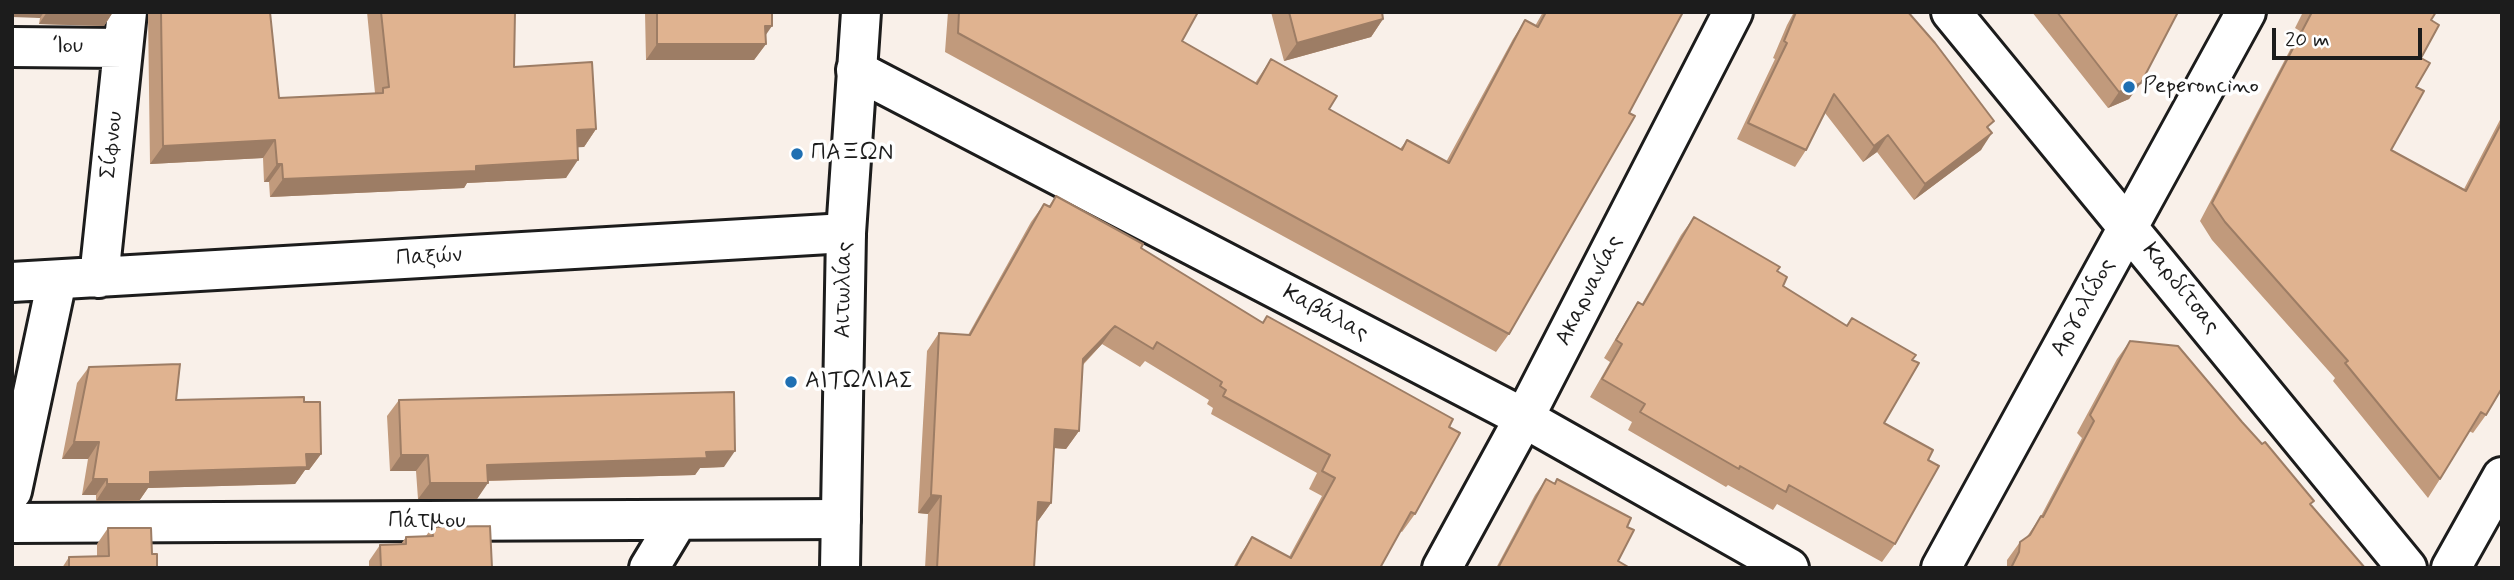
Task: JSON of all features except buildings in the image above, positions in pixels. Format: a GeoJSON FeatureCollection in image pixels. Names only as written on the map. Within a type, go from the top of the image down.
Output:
{"type":"FeatureCollection","features":[{"type":"Feature","properties":{"kind":"street","name":"Αιτωλίας"},"geometry":{"type":"LineString","coordinates":[[840,568],[846,233],[861,12]]}},
{"type":"Feature","properties":{"kind":"street","name":"Ακαρνανίας"},"geometry":{"type":"LineString","coordinates":[[1442,568],[1524,418],[1733,12]]}},
{"type":"Feature","properties":{"kind":"street","name":"Καρδίτσας"},"geometry":{"type":"LineString","coordinates":[[1951,12],[2129,225],[2407,568]]}},
{"type":"Feature","properties":{"kind":"street","name":"Αργολίδος"},"geometry":{"type":"LineString","coordinates":[[1941,568],[2246,12]]}},
{"type":"Feature","properties":{"kind":"street","name":"Ίου"},"geometry":{"type":"LineString","coordinates":[[12,47],[125,30]]}},
{"type":"Feature","properties":{"kind":"street","name":"Σίφνου"},"geometry":{"type":"LineString","coordinates":[[99,278],[125,30]]}},
{"type":"Feature","properties":{"kind":"street","name":"Καβάλας"},"geometry":{"type":"LineString","coordinates":[[856,70],[1524,418],[1789,568]]}},
{"type":"Feature","properties":{"kind":"street","name":"Παξών"},"geometry":{"type":"LineString","coordinates":[[12,282],[846,233]]}},
{"type":"Feature","properties":{"kind":"street"},"geometry":{"type":"LineString","coordinates":[[12,491],[57,280]]}},
{"type":"Feature","properties":{"kind":"street"},"geometry":{"type":"LineString","coordinates":[[2451,568],[2502,477]]}},
{"type":"Feature","properties":{"kind":"street","name":"Πάτμου"},"geometry":{"type":"LineString","coordinates":[[12,523],[841,519]]}},
{"type":"Feature","properties":{"kind":"street"},"geometry":{"type":"LineString","coordinates":[[649,568],[678,520]]}},
{"type":"Feature","properties":{"kind":"place","name":"Peperoncino"},"geometry":{"type":"Point","coordinates":[2129,87]}},
{"type":"Feature","properties":{"kind":"place","name":"ΠΑΞΩΝ"},"geometry":{"type":"Point","coordinates":[797,154]}},
{"type":"Feature","properties":{"kind":"place","name":"ΑΙΤΩΛΙΑΣ"},"geometry":{"type":"Point","coordinates":[791,382]}}]}
